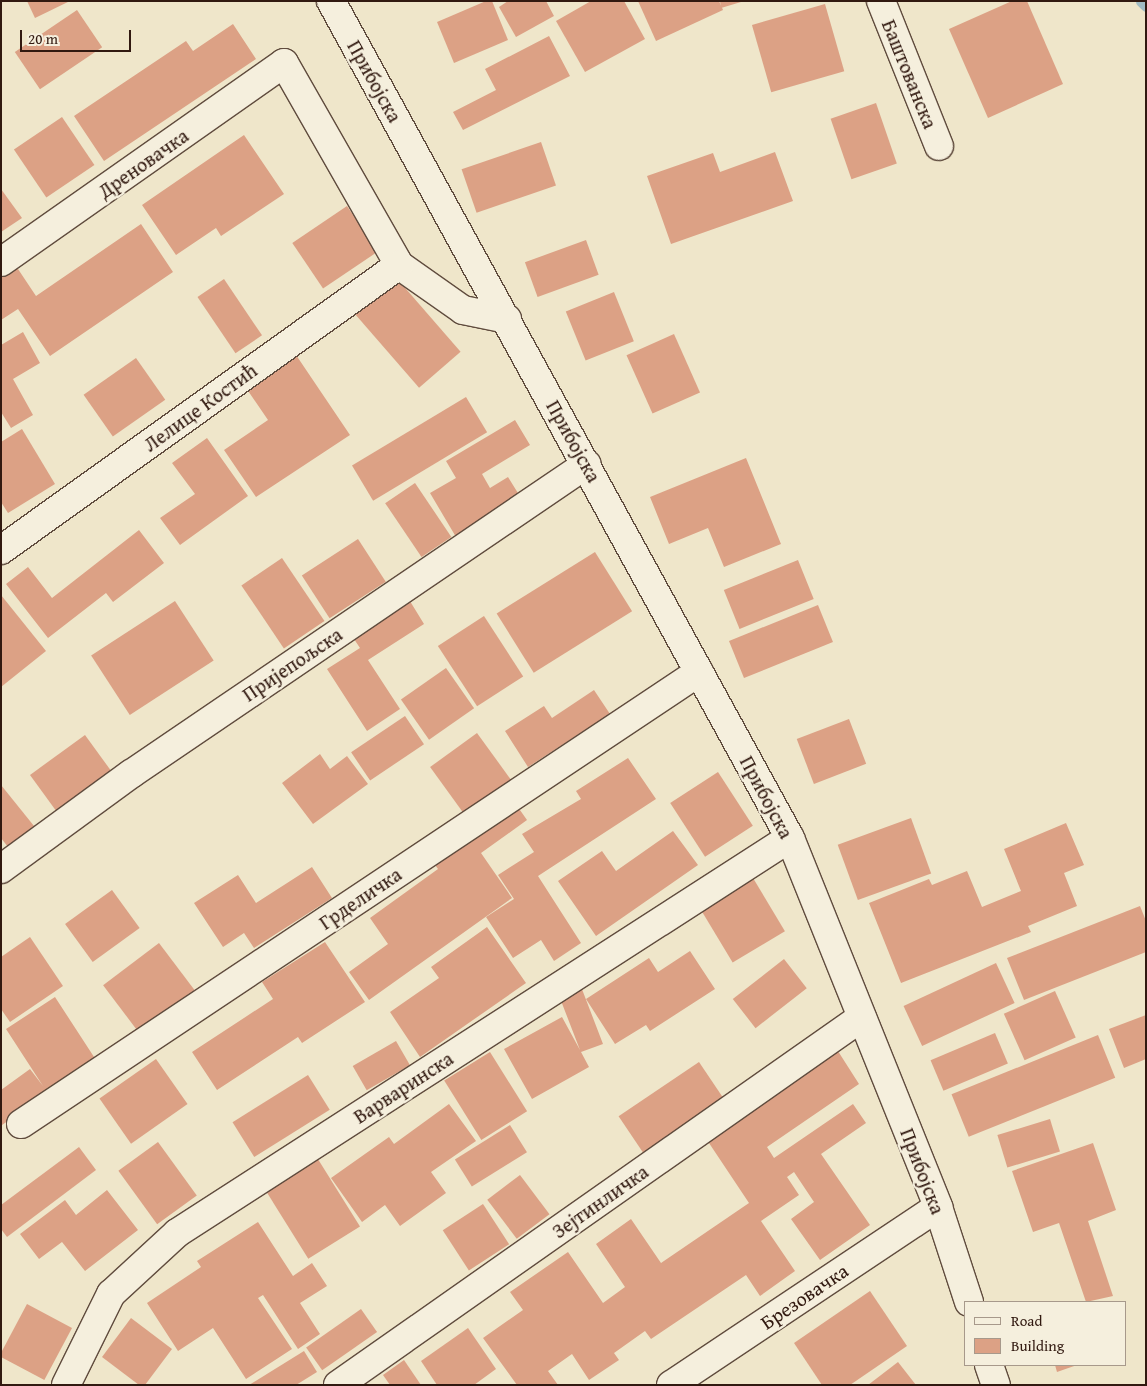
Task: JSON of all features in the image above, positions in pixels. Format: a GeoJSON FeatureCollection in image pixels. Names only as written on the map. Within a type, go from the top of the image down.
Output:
{"type":"FeatureCollection","features":[{"type":"Feature","properties":{"kind":"street","name":"Прибојска"},"geometry":{"type":"LineString","coordinates":[[331,1],[587,464],[790,838],[938,1207],[969,1301]]}},
{"type":"Feature","properties":{"kind":"street","name":"Баштованска"},"geometry":{"type":"LineString","coordinates":[[881,1],[939,146]]}},
{"type":"Feature","properties":{"kind":"street","name":"Дреновачка"},"geometry":{"type":"LineString","coordinates":[[1,262],[284,63],[399,265]]}},
{"type":"Feature","properties":{"kind":"street"},"geometry":{"type":"LineString","coordinates":[[399,265],[463,310],[506,319]]}},
{"type":"Feature","properties":{"kind":"street","name":"Лелице Костић"},"geometry":{"type":"LineString","coordinates":[[1,550],[399,265]]}},
{"type":"Feature","properties":{"kind":"street","name":"Пријепољска"},"geometry":{"type":"LineString","coordinates":[[1,869],[131,774],[587,464]]}},
{"type":"Feature","properties":{"kind":"street","name":"Грделичка"},"geometry":{"type":"LineString","coordinates":[[21,1124],[699,672]]}},
{"type":"Feature","properties":{"kind":"street","name":"Варваринска"},"geometry":{"type":"LineString","coordinates":[[66,1385],[111,1294],[177,1233],[790,838]]}},
{"type":"Feature","properties":{"kind":"street","name":"Зејтинличка"},"geometry":{"type":"LineString","coordinates":[[338,1385],[862,1017]]}},
{"type":"Feature","properties":{"kind":"street","name":"Брезовачка"},"geometry":{"type":"LineString","coordinates":[[671,1385],[938,1207]]}},
{"type":"Feature","properties":{"kind":"street"},"geometry":{"type":"LineString","coordinates":[[989,1366],[996,1385]]}},
{"type":"Feature","properties":{"kind":"building"},"geometry":{"type":"Polygon","coordinates":[[[27,1],[70,1],[35,18],[27,1]]]}},
{"type":"Feature","properties":{"kind":"building"},"geometry":{"type":"Polygon","coordinates":[[[486,1],[492,1],[508,40],[454,63],[437,22],[486,1]]]}},
{"type":"Feature","properties":{"kind":"building"},"geometry":{"type":"Polygon","coordinates":[[[508,1],[546,1],[554,16],[516,37],[499,7],[508,1]]]}},
{"type":"Feature","properties":{"kind":"building"},"geometry":{"type":"Polygon","coordinates":[[[591,1],[624,1],[645,39],[585,72],[556,21],[591,1]]]}},
{"type":"Feature","properties":{"kind":"building"},"geometry":{"type":"Polygon","coordinates":[[[638,1],[719,1],[723,10],[656,41],[638,1]]]}},
{"type":"Feature","properties":{"kind":"building"},"geometry":{"type":"Polygon","coordinates":[[[720,1],[741,1],[741,2],[721,8],[720,1]]]}},
{"type":"Feature","properties":{"kind":"building"},"geometry":{"type":"Polygon","coordinates":[[[1012,1],[1027,1],[1063,84],[988,118],[949,29],[1012,1]]]}},
{"type":"Feature","properties":{"kind":"building"},"geometry":{"type":"Polygon","coordinates":[[[825,4],[844,71],[771,92],[752,25],[825,4]]]}},
{"type":"Feature","properties":{"kind":"building"},"geometry":{"type":"Polygon","coordinates":[[[77,10],[102,47],[40,89],[15,52],[77,10]]]}},
{"type":"Feature","properties":{"kind":"building"},"geometry":{"type":"Polygon","coordinates":[[[233,24],[256,59],[104,161],[74,116],[186,41],[193,51],[233,24]]]}},
{"type":"Feature","properties":{"kind":"building"},"geometry":{"type":"Polygon","coordinates":[[[549,36],[570,76],[463,130],[453,112],[496,90],[485,69],[549,36]]]}},
{"type":"Feature","properties":{"kind":"building"},"geometry":{"type":"Polygon","coordinates":[[[876,103],[897,164],[851,179],[831,119],[876,103]]]}},
{"type":"Feature","properties":{"kind":"building"},"geometry":{"type":"Polygon","coordinates":[[[62,117],[94,165],[46,198],[14,149],[62,117]]]}},
{"type":"Feature","properties":{"kind":"building"},"geometry":{"type":"Polygon","coordinates":[[[244,135],[284,194],[221,236],[216,228],[176,255],[142,205],[244,135]]]}},
{"type":"Feature","properties":{"kind":"building"},"geometry":{"type":"Polygon","coordinates":[[[541,142],[556,185],[477,213],[462,169],[541,142]]]}},
{"type":"Feature","properties":{"kind":"building"},"geometry":{"type":"Polygon","coordinates":[[[775,152],[793,201],[671,244],[647,176],[713,153],[720,172],[775,152]]]}},
{"type":"Feature","properties":{"kind":"building"},"geometry":{"type":"Polygon","coordinates":[[[1,189],[22,218],[1,232],[1,189]]]}},
{"type":"Feature","properties":{"kind":"building"},"geometry":{"type":"Polygon","coordinates":[[[347,206],[378,252],[323,289],[292,243],[347,206]]]}},
{"type":"Feature","properties":{"kind":"building"},"geometry":{"type":"Polygon","coordinates":[[[141,224],[173,272],[50,356],[18,309],[1,320],[1,268],[12,260],[36,296],[141,224]]]}},
{"type":"Feature","properties":{"kind":"building"},"geometry":{"type":"Polygon","coordinates":[[[586,240],[599,275],[538,297],[525,262],[586,240]]]}},
{"type":"Feature","properties":{"kind":"building"},"geometry":{"type":"Polygon","coordinates":[[[393,274],[461,352],[419,388],[351,310],[393,274]]]}},
{"type":"Feature","properties":{"kind":"building"},"geometry":{"type":"Polygon","coordinates":[[[224,279],[262,335],[235,353],[197,297],[224,279]]]}},
{"type":"Feature","properties":{"kind":"building"},"geometry":{"type":"Polygon","coordinates":[[[614,292],[634,341],[586,361],[566,311],[614,292]]]}},
{"type":"Feature","properties":{"kind":"building"},"geometry":{"type":"Polygon","coordinates":[[[23,332],[40,363],[13,379],[33,415],[11,428],[1,412],[1,345],[23,332]]]}},
{"type":"Feature","properties":{"kind":"building"},"geometry":{"type":"Polygon","coordinates":[[[674,334],[700,392],[653,414],[626,355],[674,334]]]}},
{"type":"Feature","properties":{"kind":"building"},"geometry":{"type":"Polygon","coordinates":[[[292,349],[350,435],[256,497],[224,450],[268,420],[242,382],[292,349]]]}},
{"type":"Feature","properties":{"kind":"building"},"geometry":{"type":"Polygon","coordinates":[[[136,358],[165,400],[113,436],[84,395],[136,358]]]}},
{"type":"Feature","properties":{"kind":"building"},"geometry":{"type":"Polygon","coordinates":[[[466,397],[487,432],[373,501],[352,466],[466,397]]]}},
{"type":"Feature","properties":{"kind":"building"},"geometry":{"type":"Polygon","coordinates":[[[515,420],[530,445],[482,474],[490,488],[508,477],[521,498],[456,537],[430,493],[456,478],[446,461],[515,420]]]}},
{"type":"Feature","properties":{"kind":"building"},"geometry":{"type":"Polygon","coordinates":[[[22,429],[55,484],[8,513],[1,502],[1,442],[22,429]]]}},
{"type":"Feature","properties":{"kind":"building"},"geometry":{"type":"Polygon","coordinates":[[[207,438],[248,496],[180,545],[160,518],[195,494],[172,463],[207,438]]]}},
{"type":"Feature","properties":{"kind":"building"},"geometry":{"type":"Polygon","coordinates":[[[746,458],[781,544],[724,567],[708,528],[669,544],[650,497],[746,458]]]}},
{"type":"Feature","properties":{"kind":"building"},"geometry":{"type":"Polygon","coordinates":[[[415,483],[451,537],[422,557],[385,503],[415,483]]]}},
{"type":"Feature","properties":{"kind":"building"},"geometry":{"type":"Polygon","coordinates":[[[139,530],[164,563],[113,602],[106,593],[48,638],[6,584],[28,567],[52,598],[139,530]]]}},
{"type":"Feature","properties":{"kind":"building"},"geometry":{"type":"Polygon","coordinates":[[[358,539],[386,582],[330,618],[302,575],[358,539]]]}},
{"type":"Feature","properties":{"kind":"building"},"geometry":{"type":"Polygon","coordinates":[[[595,552],[632,611],[534,673],[497,613],[595,552]]]}},
{"type":"Feature","properties":{"kind":"building"},"geometry":{"type":"Polygon","coordinates":[[[282,558],[324,621],[284,648],[241,585],[282,558]]]}},
{"type":"Feature","properties":{"kind":"building"},"geometry":{"type":"Polygon","coordinates":[[[798,560],[814,599],[740,629],[724,590],[798,560]]]}},
{"type":"Feature","properties":{"kind":"building"},"geometry":{"type":"Polygon","coordinates":[[[405,593],[424,624],[368,660],[400,709],[367,731],[327,669],[360,648],[348,630],[405,593]]]}},
{"type":"Feature","properties":{"kind":"building"},"geometry":{"type":"Polygon","coordinates":[[[1,595],[46,651],[1,687],[1,595]]]}},
{"type":"Feature","properties":{"kind":"building"},"geometry":{"type":"Polygon","coordinates":[[[175,601],[214,661],[130,715],[91,655],[175,601]]]}},
{"type":"Feature","properties":{"kind":"building"},"geometry":{"type":"Polygon","coordinates":[[[818,605],[833,642],[744,678],[729,641],[818,605]]]}},
{"type":"Feature","properties":{"kind":"building"},"geometry":{"type":"Polygon","coordinates":[[[484,616],[523,676],[477,706],[438,646],[484,616]]]}},
{"type":"Feature","properties":{"kind":"building"},"geometry":{"type":"Polygon","coordinates":[[[446,668],[474,708],[429,740],[401,700],[446,668]]]}},
{"type":"Feature","properties":{"kind":"building"},"geometry":{"type":"Polygon","coordinates":[[[594,690],[610,714],[528,767],[505,731],[544,706],[552,718],[594,690]]]}},
{"type":"Feature","properties":{"kind":"building"},"geometry":{"type":"Polygon","coordinates":[[[405,716],[424,744],[370,781],[351,752],[405,716]]]}},
{"type":"Feature","properties":{"kind":"building"},"geometry":{"type":"Polygon","coordinates":[[[849,719],[866,764],[814,784],[797,739],[849,719]]]}},
{"type":"Feature","properties":{"kind":"building"},"geometry":{"type":"Polygon","coordinates":[[[477,733],[513,782],[466,816],[430,767],[477,733]]]}},
{"type":"Feature","properties":{"kind":"building"},"geometry":{"type":"Polygon","coordinates":[[[85,735],[111,771],[56,811],[30,775],[85,735]]]}},
{"type":"Feature","properties":{"kind":"building"},"geometry":{"type":"Polygon","coordinates":[[[320,754],[330,769],[347,756],[368,784],[313,824],[282,783],[320,754]]]}},
{"type":"Feature","properties":{"kind":"building"},"geometry":{"type":"Polygon","coordinates":[[[628,758],[656,799],[538,876],[581,943],[554,961],[541,940],[513,958],[486,917],[514,899],[498,875],[534,852],[522,834],[581,799],[576,791],[628,758]]]}},
{"type":"Feature","properties":{"kind":"building"},"geometry":{"type":"Polygon","coordinates":[[[718,772],[753,826],[705,857],[670,803],[718,772]]]}},
{"type":"Feature","properties":{"kind":"building"},"geometry":{"type":"Polygon","coordinates":[[[1,785],[34,826],[8,847],[1,838],[1,785]]]}},
{"type":"Feature","properties":{"kind":"building"},"geometry":{"type":"Polygon","coordinates":[[[515,803],[527,820],[481,853],[512,898],[369,1000],[349,972],[388,944],[370,918],[438,869],[433,862],[515,803]]]}},
{"type":"Feature","properties":{"kind":"building"},"geometry":{"type":"Polygon","coordinates":[[[911,818],[931,873],[858,900],[838,845],[911,818]]]}},
{"type":"Feature","properties":{"kind":"building"},"geometry":{"type":"Polygon","coordinates":[[[1066,823],[1084,865],[1064,873],[1077,906],[1028,926],[1031,932],[901,983],[869,903],[929,879],[932,885],[967,871],[982,907],[1021,891],[1004,849],[1066,823]]]}},
{"type":"Feature","properties":{"kind":"building"},"geometry":{"type":"Polygon","coordinates":[[[673,831],[698,865],[596,936],[558,881],[602,851],[616,871],[673,831]]]}},
{"type":"Feature","properties":{"kind":"building"},"geometry":{"type":"Polygon","coordinates":[[[312,867],[332,898],[254,948],[244,933],[223,947],[194,903],[238,875],[256,903],[312,867]]]}},
{"type":"Feature","properties":{"kind":"building"},"geometry":{"type":"Polygon","coordinates":[[[753,878],[785,931],[733,963],[701,909],[753,878]]]}},
{"type":"Feature","properties":{"kind":"building"},"geometry":{"type":"Polygon","coordinates":[[[112,890],[140,928],[93,962],[65,924],[112,890]]]}},
{"type":"Feature","properties":{"kind":"building"},"geometry":{"type":"Polygon","coordinates":[[[1140,906],[1146,921],[1146,952],[1024,1000],[1007,958],[1140,906]]]}},
{"type":"Feature","properties":{"kind":"building"},"geometry":{"type":"Polygon","coordinates":[[[487,927],[526,983],[420,1057],[390,1012],[439,978],[431,967],[487,927]]]}},
{"type":"Feature","properties":{"kind":"building"},"geometry":{"type":"Polygon","coordinates":[[[30,937],[63,986],[10,1022],[1,1009],[1,957],[30,937]]]}},
{"type":"Feature","properties":{"kind":"building"},"geometry":{"type":"Polygon","coordinates":[[[325,942],[365,1002],[302,1043],[298,1037],[217,1090],[192,1052],[273,999],[262,982],[325,942]]]}},
{"type":"Feature","properties":{"kind":"building"},"geometry":{"type":"Polygon","coordinates":[[[159,943],[198,994],[142,1036],[103,985],[159,943]]]}},
{"type":"Feature","properties":{"kind":"building"},"geometry":{"type":"Polygon","coordinates":[[[690,951],[715,989],[650,1031],[646,1025],[615,1044],[586,999],[649,958],[658,972],[690,951]]]}},
{"type":"Feature","properties":{"kind":"building"},"geometry":{"type":"Polygon","coordinates":[[[784,959],[807,988],[756,1028],[733,999],[784,959]]]}},
{"type":"Feature","properties":{"kind":"building"},"geometry":{"type":"Polygon","coordinates":[[[996,963],[1015,1003],[922,1046],[904,1006],[996,963]]]}},
{"type":"Feature","properties":{"kind":"building"},"geometry":{"type":"Polygon","coordinates":[[[580,984],[603,1044],[581,1052],[589,1067],[532,1099],[504,1049],[562,1017],[580,1050],[558,993],[580,984]]]}},
{"type":"Feature","properties":{"kind":"building"},"geometry":{"type":"Polygon","coordinates":[[[1055,991],[1076,1038],[1025,1060],[1004,1014],[1055,991]]]}},
{"type":"Feature","properties":{"kind":"building"},"geometry":{"type":"Polygon","coordinates":[[[55,997],[96,1060],[2,1125],[1,1090],[30,1069],[43,1086],[6,1029],[55,997]]]}},
{"type":"Feature","properties":{"kind":"building"},"geometry":{"type":"Polygon","coordinates":[[[1146,1015],[1146,1059],[1124,1068],[1109,1029],[1146,1015]]]}},
{"type":"Feature","properties":{"kind":"building"},"geometry":{"type":"Polygon","coordinates":[[[995,1033],[1008,1063],[943,1091],[931,1060],[995,1033]]]}},
{"type":"Feature","properties":{"kind":"building"},"geometry":{"type":"Polygon","coordinates":[[[1098,1035],[1115,1078],[969,1137],[952,1094],[1098,1035]]]}},
{"type":"Feature","properties":{"kind":"building"},"geometry":{"type":"Polygon","coordinates":[[[396,1041],[410,1065],[367,1090],[353,1066],[396,1041]]]}},
{"type":"Feature","properties":{"kind":"building"},"geometry":{"type":"Polygon","coordinates":[[[836,1048],[859,1084],[767,1147],[774,1158],[853,1104],[866,1123],[821,1154],[870,1225],[820,1260],[791,1219],[814,1202],[794,1172],[787,1177],[799,1195],[761,1221],[795,1271],[760,1296],[746,1275],[651,1339],[645,1331],[614,1353],[619,1360],[589,1380],[572,1354],[548,1371],[558,1385],[517,1385],[483,1338],[523,1310],[510,1292],[568,1252],[603,1303],[625,1287],[596,1244],[631,1219],[661,1263],[749,1203],[705,1137],[836,1048]]]}},
{"type":"Feature","properties":{"kind":"building"},"geometry":{"type":"Polygon","coordinates":[[[490,1052],[527,1111],[481,1140],[444,1081],[490,1052]]]}},
{"type":"Feature","properties":{"kind":"building"},"geometry":{"type":"Polygon","coordinates":[[[156,1059],[188,1104],[131,1144],[99,1099],[156,1059]]]}},
{"type":"Feature","properties":{"kind":"building"},"geometry":{"type":"Polygon","coordinates":[[[699,1062],[727,1103],[647,1158],[619,1116],[699,1062]]]}},
{"type":"Feature","properties":{"kind":"building"},"geometry":{"type":"Polygon","coordinates":[[[308,1075],[330,1110],[254,1157],[233,1122],[308,1075]]]}},
{"type":"Feature","properties":{"kind":"building"},"geometry":{"type":"Polygon","coordinates":[[[449,1104],[476,1141],[431,1172],[446,1193],[400,1226],[385,1205],[362,1222],[331,1178],[389,1137],[394,1144],[449,1104]]]}},
{"type":"Feature","properties":{"kind":"building"},"geometry":{"type":"Polygon","coordinates":[[[1050,1119],[1060,1152],[1007,1168],[997,1135],[1050,1119]]]}},
{"type":"Feature","properties":{"kind":"building"},"geometry":{"type":"Polygon","coordinates":[[[510,1125],[527,1152],[472,1187],[455,1159],[510,1125]]]}},
{"type":"Feature","properties":{"kind":"building"},"geometry":{"type":"Polygon","coordinates":[[[158,1142],[197,1195],[157,1224],[118,1171],[158,1142]]]}},
{"type":"Feature","properties":{"kind":"building"},"geometry":{"type":"Polygon","coordinates":[[[1093,1143],[1116,1210],[1088,1221],[1113,1296],[1086,1301],[1059,1223],[1033,1232],[1012,1171],[1093,1143]]]}},
{"type":"Feature","properties":{"kind":"building"},"geometry":{"type":"Polygon","coordinates":[[[79,1147],[96,1170],[7,1237],[1,1229],[1,1205],[79,1147]]]}},
{"type":"Feature","properties":{"kind":"building"},"geometry":{"type":"Polygon","coordinates":[[[316,1156],[360,1226],[308,1259],[264,1188],[316,1156]]]}},
{"type":"Feature","properties":{"kind":"building"},"geometry":{"type":"Polygon","coordinates":[[[520,1175],[549,1214],[517,1239],[487,1200],[520,1175]]]}},
{"type":"Feature","properties":{"kind":"building"},"geometry":{"type":"Polygon","coordinates":[[[107,1190],[138,1230],[85,1271],[62,1242],[39,1259],[20,1234],[65,1200],[76,1215],[107,1190]]]}},
{"type":"Feature","properties":{"kind":"building"},"geometry":{"type":"Polygon","coordinates":[[[483,1204],[509,1244],[469,1270],[443,1230],[483,1204]]]}},
{"type":"Feature","properties":{"kind":"building"},"geometry":{"type":"Polygon","coordinates":[[[258,1222],[293,1276],[312,1263],[327,1286],[300,1303],[320,1334],[298,1349],[263,1295],[258,1298],[292,1349],[246,1379],[213,1328],[178,1351],[147,1303],[201,1267],[197,1261],[258,1222]]]}},
{"type":"Feature","properties":{"kind":"building"},"geometry":{"type":"Polygon","coordinates":[[[870,1291],[907,1346],[850,1385],[822,1385],[794,1343],[870,1291]]]}},
{"type":"Feature","properties":{"kind":"building"},"geometry":{"type":"Polygon","coordinates":[[[27,1304],[72,1328],[44,1380],[1,1357],[1,1353],[27,1304]]]}},
{"type":"Feature","properties":{"kind":"building"},"geometry":{"type":"Polygon","coordinates":[[[361,1309],[377,1332],[322,1370],[306,1347],[361,1309]]]}},
{"type":"Feature","properties":{"kind":"building"},"geometry":{"type":"Polygon","coordinates":[[[131,1318],[172,1349],[145,1385],[139,1385],[102,1357],[131,1318]]]}},
{"type":"Feature","properties":{"kind":"building"},"geometry":{"type":"Polygon","coordinates":[[[468,1328],[496,1369],[474,1385],[437,1385],[421,1361],[468,1328]]]}},
{"type":"Feature","properties":{"kind":"building"},"geometry":{"type":"Polygon","coordinates":[[[304,1351],[317,1372],[296,1385],[249,1385],[304,1351]]]}},
{"type":"Feature","properties":{"kind":"building"},"geometry":{"type":"Polygon","coordinates":[[[404,1360],[421,1385],[390,1385],[383,1375],[404,1360]]]}},
{"type":"Feature","properties":{"kind":"building"},"geometry":{"type":"Polygon","coordinates":[[[898,1362],[916,1385],[868,1385],[898,1362]]]}},
{"type":"Feature","properties":{"kind":"building"},"geometry":{"type":"Polygon","coordinates":[[[1055,1366],[1074,1366],[1057,1372],[1055,1366]]]}},
{"type":"Feature","properties":{"kind":"waterway"},"geometry":{"type":"LineString","coordinates":[[1141,1],[1146,6]]}}]}
